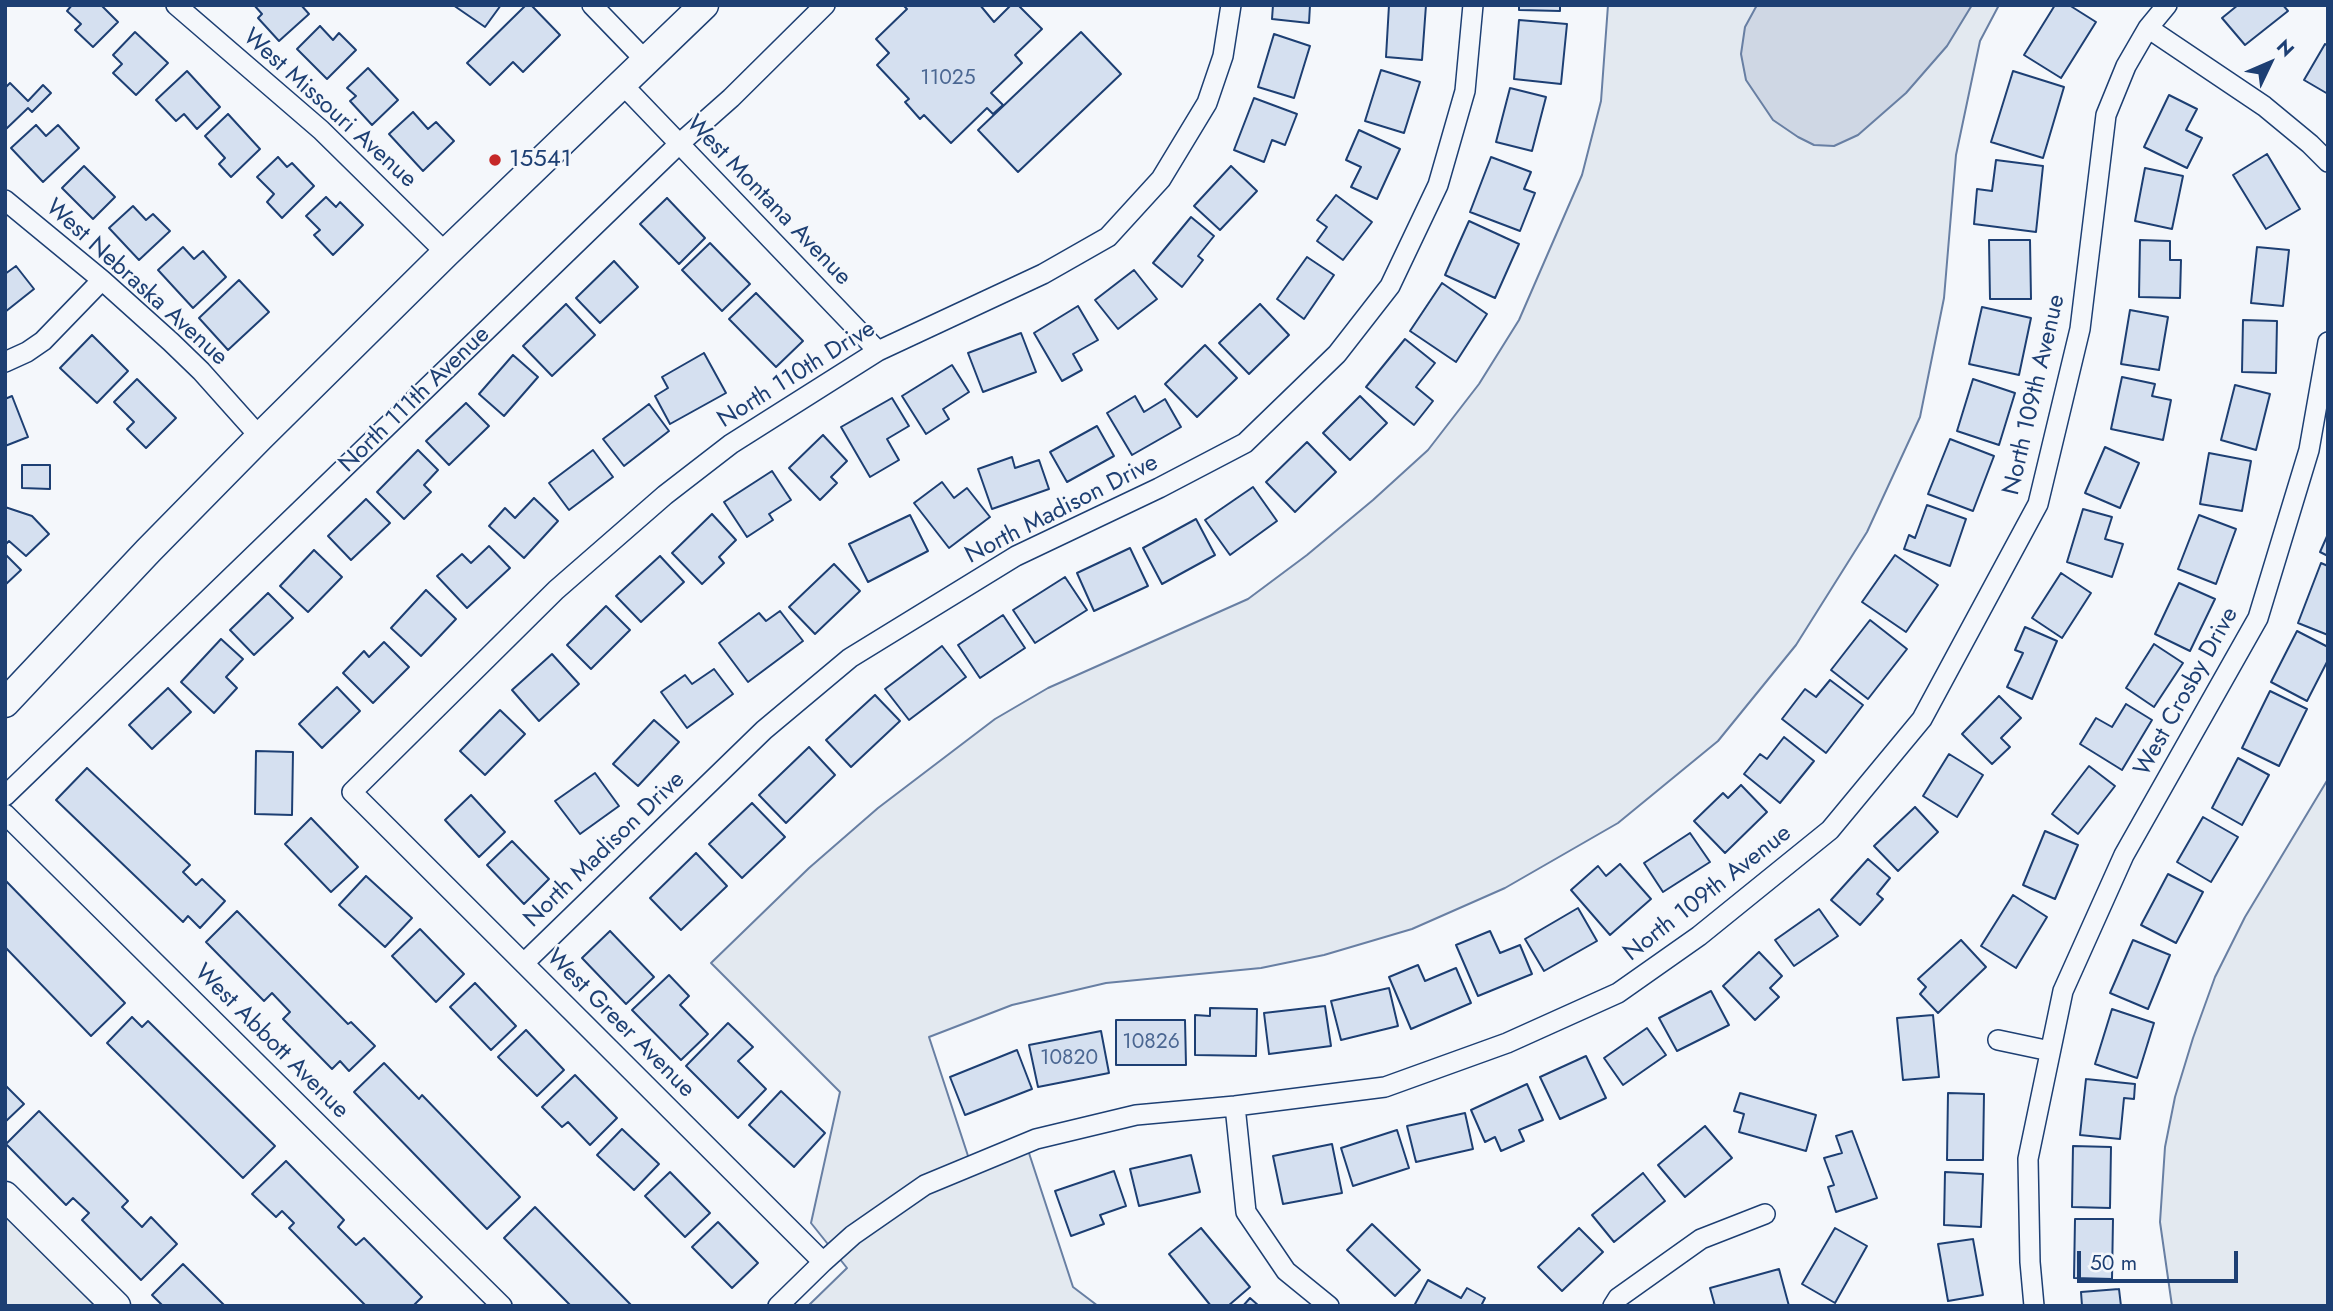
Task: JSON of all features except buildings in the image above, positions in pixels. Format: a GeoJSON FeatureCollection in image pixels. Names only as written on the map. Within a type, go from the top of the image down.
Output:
{"type":"FeatureCollection","features":[{"type":"Feature","properties":{"kind":"street","name":"West Missouri Avenue"},"geometry":{"type":"LineString","coordinates":[[176,5],[321,130],[446,253]]}},
{"type":"Feature","properties":{"kind":"street"},"geometry":{"type":"LineString","coordinates":[[592,5],[646,61]]}},
{"type":"Feature","properties":{"kind":"street"},"geometry":{"type":"LineString","coordinates":[[5,703],[260,437],[446,253],[704,5]]}},
{"type":"Feature","properties":{"kind":"street","name":"North 111th Avenue"},"geometry":{"type":"LineString","coordinates":[[5,796],[825,5]]}},
{"type":"Feature","properties":{"kind":"street","name":"North 110th Drive"},"geometry":{"type":"LineString","coordinates":[[352,792],[556,590],[665,495],[731,444],[878,351],[1043,274],[1108,237],[1161,179],[1207,103],[1223,56],[1231,5]]}},
{"type":"Feature","properties":{"kind":"street","name":"North Madison Drive"},"geometry":{"type":"LineString","coordinates":[[524,963],[764,730],[850,658],[1016,556],[1159,488],[1245,443],[1337,354],[1390,286],[1438,185],[1465,91],[1473,5]]}},
{"type":"Feature","properties":{"kind":"street","name":"North 109th Avenue"},"geometry":{"type":"LineString","coordinates":[[778,1306],[853,1235],[925,1185],[1036,1139],[1136,1115],[1235,1106],[1385,1087],[1507,1043],[1618,993],[1699,936],[1830,830],[1922,719],[2038,504],[2080,329],[2106,115],[2126,66],[2148,28],[2167,5]]}},
{"type":"Feature","properties":{"kind":"street"},"geometry":{"type":"LineString","coordinates":[[2148,28],[2264,106],[2328,162]]}},
{"type":"Feature","properties":{"kind":"street","name":"West Montana Avenue"},"geometry":{"type":"LineString","coordinates":[[622,85],[878,351]]}},
{"type":"Feature","properties":{"kind":"street","name":"West Nebraska Avenue"},"geometry":{"type":"LineString","coordinates":[[5,200],[102,280],[201,371],[260,437]]}},
{"type":"Feature","properties":{"kind":"street"},"geometry":{"type":"LineString","coordinates":[[5,362],[27,352],[60,327],[102,280]]}},
{"type":"Feature","properties":{"kind":"street","name":"West Crosby Drive"},"geometry":{"type":"LineString","coordinates":[[2034,1306],[2030,1262],[2028,1159],[2063,991],[2124,855],[2258,618],[2309,450],[2328,342]]}},
{"type":"Feature","properties":{"kind":"street","name":"West Greer Avenue"},"geometry":{"type":"LineString","coordinates":[[352,792],[822,1262]]}},
{"type":"Feature","properties":{"kind":"street","name":"West Abbott Avenue"},"geometry":{"type":"LineString","coordinates":[[5,814],[502,1306]]}},
{"type":"Feature","properties":{"kind":"street"},"geometry":{"type":"LineString","coordinates":[[1998,1040],[2050,1051]]}},
{"type":"Feature","properties":{"kind":"street"},"geometry":{"type":"LineString","coordinates":[[1235,1106],[1246,1212],[1286,1271],[1329,1306]]}},
{"type":"Feature","properties":{"kind":"street"},"geometry":{"type":"LineString","coordinates":[[5,1196],[116,1306]]}},
{"type":"Feature","properties":{"kind":"street"},"geometry":{"type":"LineString","coordinates":[[1613,1306],[1618,1298],[1701,1239],[1765,1214]]}},
{"type":"Feature","properties":{"kind":"shaded area"},"geometry":{"type":"Polygon","coordinates":[[[1608,5],[1999,5],[1980,41],[1956,155],[1944,298],[1920,417],[1867,532],[1796,645],[1718,741],[1618,823],[1505,888],[1412,929],[1324,955],[1261,968],[1106,983],[1012,1005],[929,1037],[971,1165],[1026,1144],[1073,1287],[1098,1306],[808,1306],[847,1268],[811,1223],[840,1092],[711,963],[809,868],[878,808],[995,719],[1048,688],[1248,599],[1307,555],[1428,450],[1479,384],[1519,320],[1582,175],[1601,101],[1608,5]]]}},
{"type":"Feature","properties":{"kind":"shaded area"},"geometry":{"type":"Polygon","coordinates":[[[1757,5],[1972,5],[1947,46],[1906,93],[1858,135],[1834,146],[1814,145],[1773,120],[1746,80],[1741,54],[1745,27],[1757,5]]]}},
{"type":"Feature","properties":{"kind":"shaded area"},"geometry":{"type":"Polygon","coordinates":[[[2328,779],[2328,1306],[2172,1306],[2160,1222],[2165,1147],[2175,1097],[2215,977],[2245,917],[2328,779]]]}},
{"type":"Feature","properties":{"kind":"shaded area"},"geometry":{"type":"Polygon","coordinates":[[[5,1213],[99,1306],[5,1306],[5,1213]]]}},
{"type":"Feature","properties":{"kind":"place","name":"15541"},"geometry":{"type":"Point","coordinates":[495,160]}}]}
